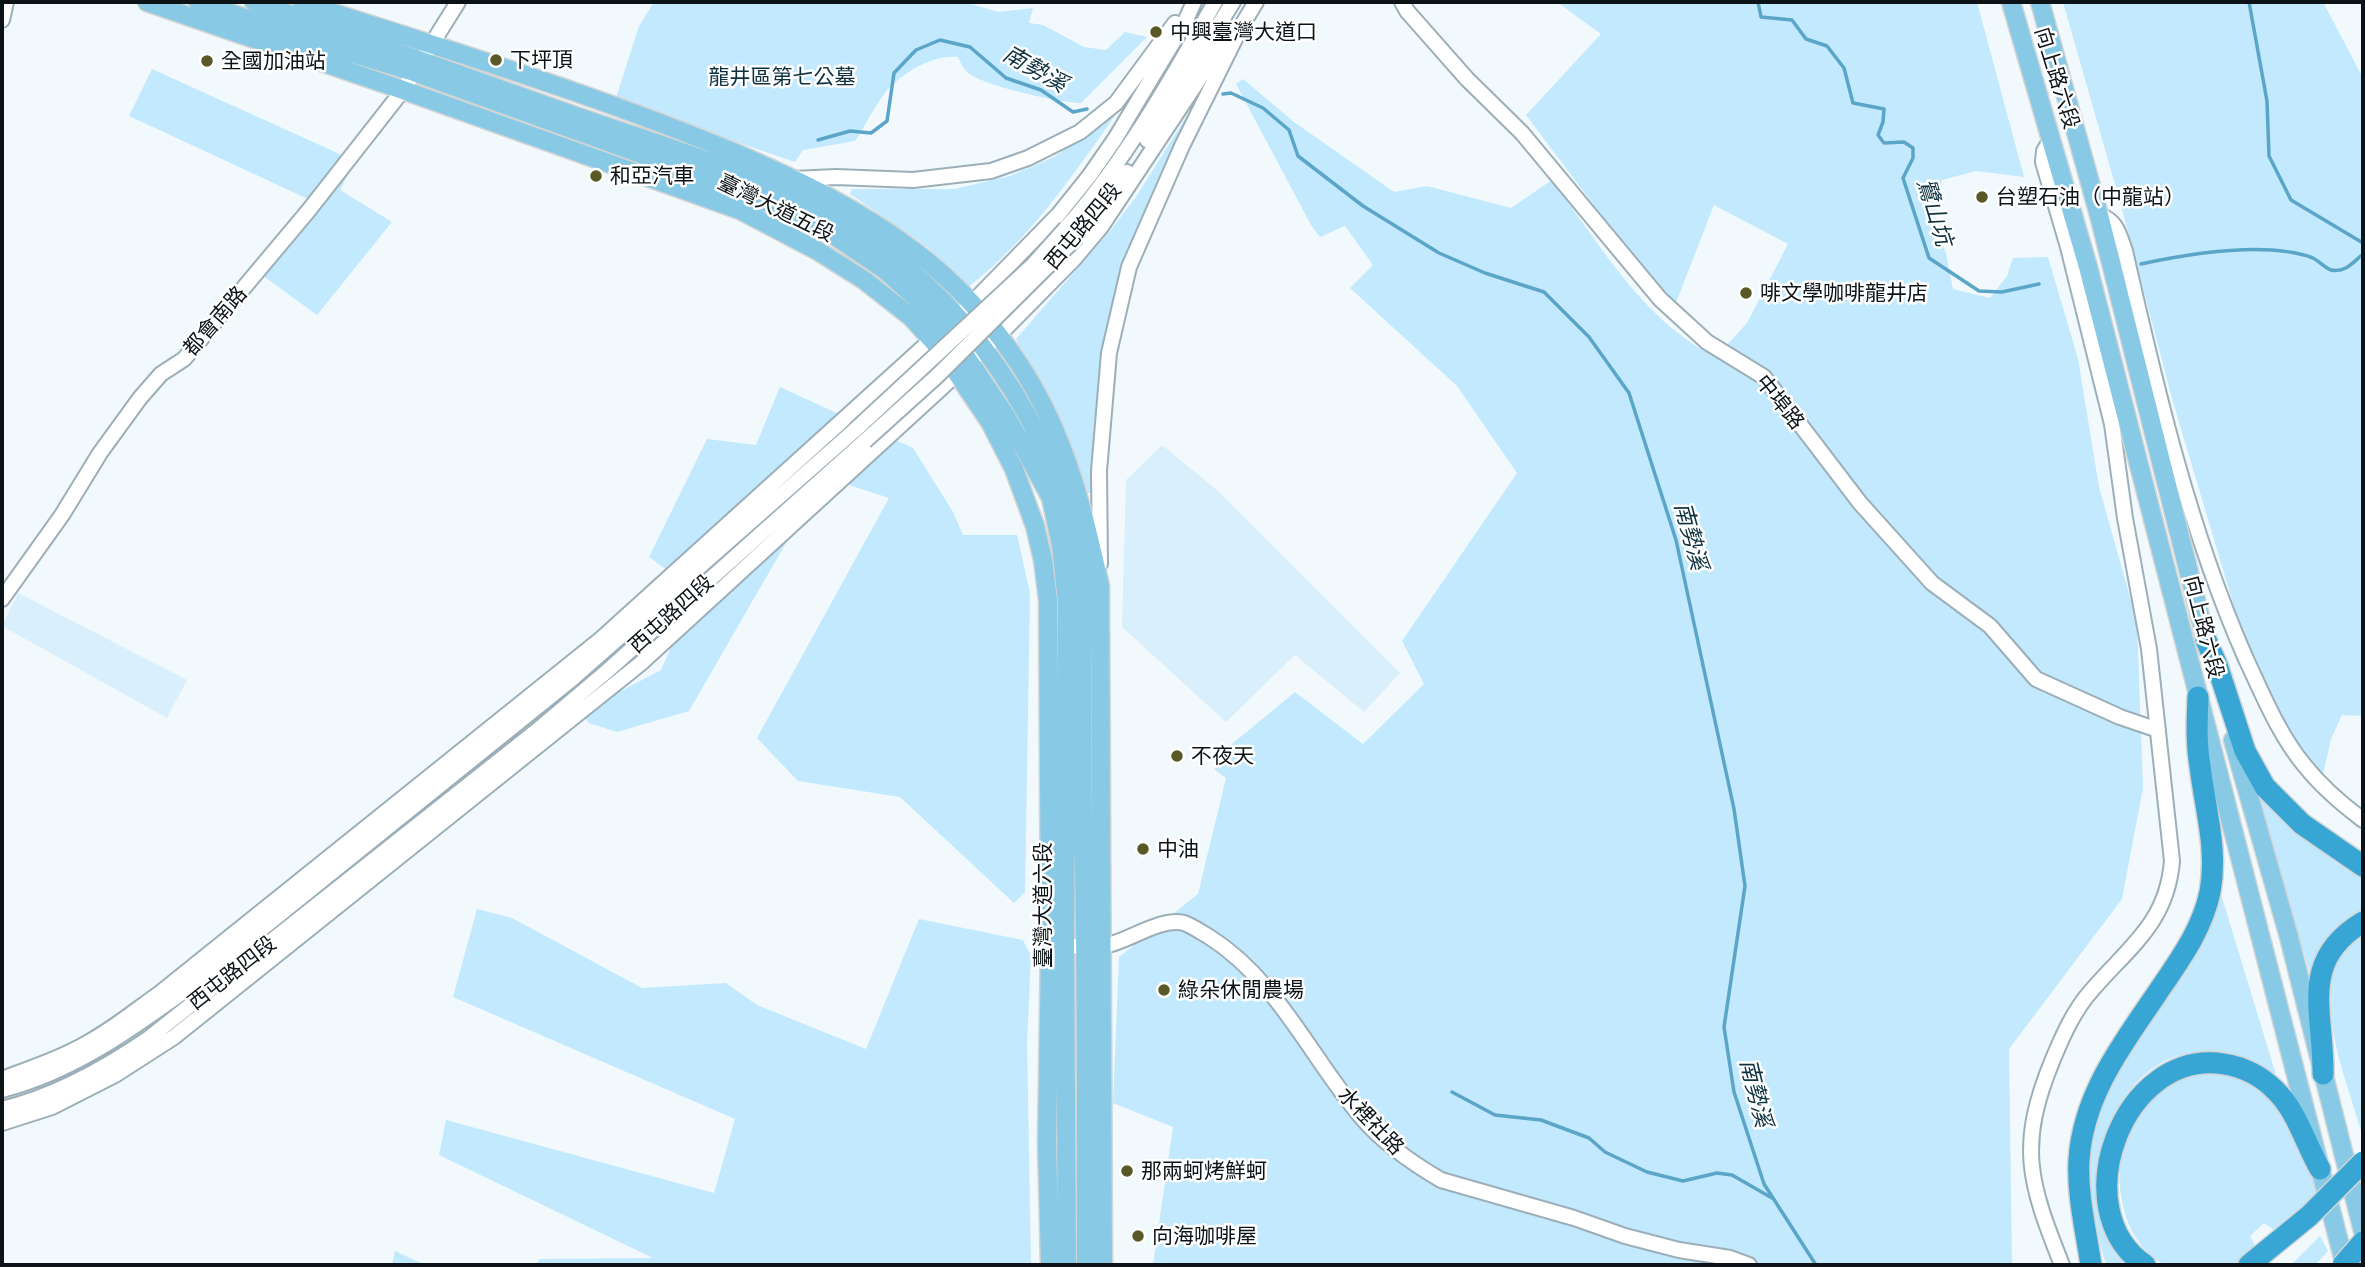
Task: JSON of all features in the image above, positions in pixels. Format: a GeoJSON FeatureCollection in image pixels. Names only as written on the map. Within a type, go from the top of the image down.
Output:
{"type":"FeatureCollection","features":[{"type":"Feature","properties":{"kind":"highway"},"geometry":{"type":"LineString","coordinates":[[2206,640],[2245,751],[2265,787],[2302,824],[2363,866]]}},
{"type":"Feature","properties":{"kind":"highway"},"geometry":{"type":"LineString","coordinates":[[2091,1265],[2079,1161],[2082,1135],[2091,1102],[2119,1049],[2189,947],[2210,893],[2213,864],[2207,800],[2196,731],[2198,698]]}},
{"type":"Feature","properties":{"kind":"highway"},"geometry":{"type":"LineString","coordinates":[[2323,1074],[2323,1044],[2317,998],[2320,971],[2346,932],[2363,922]]}},
{"type":"Feature","properties":{"kind":"highway"},"geometry":{"type":"LineString","coordinates":[[2145,1265],[2130,1254],[2118,1233],[2110,1210],[2108,1177],[2111,1157],[2123,1121],[2143,1091],[2161,1077],[2182,1067],[2206,1063],[2230,1065],[2259,1077],[2288,1105],[2320,1169]]}},
{"type":"Feature","properties":{"kind":"highway"},"geometry":{"type":"LineString","coordinates":[[2249,1265],[2309,1216],[2363,1163]]}},
{"type":"Feature","properties":{"kind":"highway"},"geometry":{"type":"LineString","coordinates":[[2268,1265],[2309,1216]]}},
{"type":"Feature","properties":{"kind":"highway"},"geometry":{"type":"LineString","coordinates":[[2344,1265],[2363,1242]]}},
{"type":"Feature","properties":{"kind":"main road","name":"臺灣大道五段"},"geometry":{"type":"LineString","coordinates":[[147,2],[740,210],[818,251],[864,280],[911,317],[990,342],[1034,390],[1054,427],[1085,519],[1100,586]]}},
{"type":"Feature","properties":{"kind":"main road","name":"臺灣大道五段"},"geometry":{"type":"LineString","coordinates":[[198,2],[321,44],[423,59],[665,124],[794,179],[884,229],[925,260],[971,304],[1051,465],[1065,506],[1082,578]]}},
{"type":"Feature","properties":{"kind":"main road","name":"臺灣大道五段"},"geometry":{"type":"LineString","coordinates":[[254,2],[423,59],[503,91],[750,176],[855,230],[902,265],[944,328],[1014,469],[1035,526],[1043,560]]}},
{"type":"Feature","properties":{"kind":"main road","name":"臺灣大道五段"},"geometry":{"type":"LineString","coordinates":[[302,2],[423,59],[655,159],[774,206],[829,232],[885,270],[923,304],[944,328]]}},
{"type":"Feature","properties":{"kind":"main road","name":"向上路六段"},"geometry":{"type":"LineString","coordinates":[[2011,2],[2088,267],[2344,1265]]}},
{"type":"Feature","properties":{"kind":"main road","name":"向上路六段"},"geometry":{"type":"LineString","coordinates":[[2040,2],[2099,215],[2206,640],[2289,937],[2363,1231]]}},
{"type":"Feature","properties":{"kind":"main road","name":"臺灣大道五段"},"geometry":{"type":"LineString","coordinates":[[963,367],[1011,424],[1051,498],[1061,545]]}},
{"type":"Feature","properties":{"kind":"main road","name":"臺灣大道六段"},"geometry":{"type":"LineString","coordinates":[[1049,1265],[1047,1143],[1058,946],[1067,601],[1061,545]]}},
{"type":"Feature","properties":{"kind":"main road","name":"臺灣大道六段"},"geometry":{"type":"LineString","coordinates":[[1043,560],[1048,600],[1067,1265]]}},
{"type":"Feature","properties":{"kind":"main road","name":"臺灣大道六段"},"geometry":{"type":"LineString","coordinates":[[1082,578],[1103,1265]]}},
{"type":"Feature","properties":{"kind":"main road","name":"臺灣大道六段"},"geometry":{"type":"LineString","coordinates":[[1086,1265],[1100,586]]}},
{"type":"Feature","properties":{"kind":"street"},"geometry":{"type":"LineString","coordinates":[[2,20],[6,2]]}},
{"type":"Feature","properties":{"kind":"street","name":"都會南路"},"geometry":{"type":"LineString","coordinates":[[2,599],[140,398],[161,374],[184,359],[309,210],[403,90],[458,2]]}},
{"type":"Feature","properties":{"kind":"street","name":"西屯路四段"},"geometry":{"type":"LineString","coordinates":[[750,176],[914,180],[991,171],[1028,158],[1080,132],[1116,103],[1193,2]]}},
{"type":"Feature","properties":{"kind":"street","name":"西屯路四段"},"geometry":{"type":"LineString","coordinates":[[2,1079],[78,1048],[160,993],[601,639],[689,561],[971,304],[1058,215],[1115,139],[1184,24],[1193,2]]}},
{"type":"Feature","properties":{"kind":"street","name":"西屯路四段"},"geometry":{"type":"LineString","coordinates":[[1072,232],[1159,97],[1214,2]]}},
{"type":"Feature","properties":{"kind":"street","name":"西屯路四段"},"geometry":{"type":"LineString","coordinates":[[1100,586],[1099,471],[1109,353],[1129,267],[1172,167],[1256,2]]}},
{"type":"Feature","properties":{"kind":"street","name":"中埠路"},"geometry":{"type":"LineString","coordinates":[[1402,2],[1451,62],[1556,172],[1660,299],[1707,342],[1765,377],[1860,503],[1932,583],[1990,626],[2036,679],[2120,717],[2158,730]]}},
{"type":"Feature","properties":{"kind":"street"},"geometry":{"type":"LineString","coordinates":[[1177,112],[1231,4]]}},
{"type":"Feature","properties":{"kind":"street","name":"西屯路四段"},"geometry":{"type":"LineString","coordinates":[[2,1109],[21,1104],[78,1080],[149,1038],[535,732],[606,672],[860,435],[1032,265],[1072,232],[1128,171],[1231,4]]}},
{"type":"Feature","properties":{"kind":"street"},"geometry":{"type":"LineString","coordinates":[[1177,112],[1227,37],[1242,25]]}},
{"type":"Feature","properties":{"kind":"street","name":"西屯路四段"},"geometry":{"type":"LineString","coordinates":[[2,1123],[52,1107],[115,1075],[174,1037],[640,664],[990,342],[1074,259],[1101,227],[1177,112]]}},
{"type":"Feature","properties":{"kind":"street"},"geometry":{"type":"LineString","coordinates":[[2052,138],[2044,151],[2043,162],[2066,237],[2112,424],[2125,519],[2149,649],[2172,861],[2166,890],[2150,927],[2091,990],[2075,1012],[2045,1077],[2031,1123],[2029,1141],[2037,1198],[2062,1265]]}},
{"type":"Feature","properties":{"kind":"street"},"geometry":{"type":"LineString","coordinates":[[2099,215],[2109,218],[2121,239],[2174,449],[2224,609],[2261,691],[2287,740],[2305,766],[2323,785],[2363,820]]}},
{"type":"Feature","properties":{"kind":"street","name":"西屯路四段"},"geometry":{"type":"LineString","coordinates":[[2,1090],[88,1056],[123,1035],[187,989],[572,679],[860,435]]}},
{"type":"Feature","properties":{"kind":"street"},"geometry":{"type":"LineString","coordinates":[[601,639],[668,596]]}},
{"type":"Feature","properties":{"kind":"street"},"geometry":{"type":"LineString","coordinates":[[606,672],[690,617]]}},
{"type":"Feature","properties":{"kind":"street","name":"水裡社路"},"geometry":{"type":"LineString","coordinates":[[1058,946],[1094,946],[1154,927],[1183,923],[1216,941],[1256,976],[1280,1003],[1331,1080],[1364,1121],[1396,1151],[1441,1180],[1574,1218],[1625,1236],[1679,1250],[1730,1258],[1749,1265]]}},
{"type":"Feature","properties":{"kind":"shaded area"},"geometry":{"type":"Polygon","coordinates":[[[1162,445],[1217,490],[1400,673],[1364,712],[1295,655],[1226,722],[1122,627],[1126,480],[1162,445]]]}},
{"type":"Feature","properties":{"kind":"shaded area"},"geometry":{"type":"Polygon","coordinates":[[[18,593],[187,680],[167,718],[2,626],[18,593]]]}},
{"type":"Feature","properties":{"kind":"green space","name":"龍井區第七公墓"},"geometry":{"type":"Polygon","coordinates":[[[654,2],[964,2],[999,12],[1033,8],[1029,23],[1043,25],[1084,47],[1106,50],[1125,32],[1147,37],[1081,103],[1039,97],[986,82],[966,71],[958,57],[928,62],[909,72],[885,93],[855,141],[803,150],[795,162],[615,101],[639,26],[654,2]]]}},
{"type":"Feature","properties":{"kind":"green space"},"geometry":{"type":"Polygon","coordinates":[[[1557,2],[1977,2],[2024,177],[1976,171],[1942,180],[1935,223],[1946,253],[1953,289],[1990,298],[2007,276],[2013,258],[2048,257],[2078,359],[2099,487],[2137,622],[2143,788],[2122,899],[2009,1049],[2012,1265],[1153,1265],[1173,1127],[1113,1103],[1119,957],[1198,894],[1226,778],[1214,769],[1232,744],[1295,692],[1363,744],[1424,684],[1402,641],[1517,473],[1457,386],[1350,288],[1373,265],[1345,226],[1320,237],[1311,225],[1236,84],[1243,79],[1294,122],[1394,192],[1427,186],[1511,208],[1552,180],[1605,254],[1645,302],[1690,342],[1716,357],[1747,323],[1788,244],[1714,205],[1675,305],[1596,208],[1526,115],[1601,34],[1557,2]]]}},
{"type":"Feature","properties":{"kind":"green space"},"geometry":{"type":"Polygon","coordinates":[[[2063,2],[2323,2],[2363,78],[2363,716],[2342,715],[2331,739],[2323,775],[2292,734],[2241,630],[2173,402],[2063,2]]]}},
{"type":"Feature","properties":{"kind":"green space"},"geometry":{"type":"Polygon","coordinates":[[[152,69],[355,161],[340,190],[392,222],[317,315],[262,275],[315,216],[306,198],[129,116],[152,69]]]}},
{"type":"Feature","properties":{"kind":"green space"},"geometry":{"type":"Polygon","coordinates":[[[1188,114],[1122,281],[1099,386],[1093,493],[1086,493],[1016,339],[1136,197],[1188,114]]]}},
{"type":"Feature","properties":{"kind":"green space"},"geometry":{"type":"Polygon","coordinates":[[[1110,116],[1114,117],[1047,208],[1010,250],[968,287],[928,248],[850,194],[852,189],[954,189],[1010,176],[1054,157],[1110,116]]]}},
{"type":"Feature","properties":{"kind":"green space"},"geometry":{"type":"Polygon","coordinates":[[[780,387],[913,448],[953,512],[963,535],[1017,535],[1030,593],[1025,892],[1014,903],[900,797],[798,781],[757,738],[889,498],[824,477],[689,711],[617,732],[589,723],[575,704],[621,691],[661,670],[696,591],[649,557],[707,439],[756,445],[780,387]]]}},
{"type":"Feature","properties":{"kind":"green space"},"geometry":{"type":"Polygon","coordinates":[[[2256,787],[2363,876],[2363,910],[2327,938],[2317,957],[2312,981],[2256,787]]]}},
{"type":"Feature","properties":{"kind":"green space"},"geometry":{"type":"Polygon","coordinates":[[[2220,891],[2280,1088],[2236,1062],[2208,1053],[2185,1054],[2164,1062],[2145,1074],[2117,1110],[2102,1153],[2101,1197],[2132,1265],[2106,1265],[2089,1205],[2084,1159],[2100,1102],[2220,891]]]}},
{"type":"Feature","properties":{"kind":"green space"},"geometry":{"type":"Polygon","coordinates":[[[477,909],[512,918],[642,988],[726,983],[757,1005],[866,1049],[919,919],[1023,940],[1031,956],[1027,1043],[1031,1265],[535,1265],[540,1259],[653,1258],[439,1155],[446,1120],[714,1193],[735,1119],[453,997],[477,909]]]}},
{"type":"Feature","properties":{"kind":"green space"},"geometry":{"type":"Polygon","coordinates":[[[2363,928],[2363,1137],[2336,1044],[2331,996],[2333,973],[2341,952],[2363,928]]]}},
{"type":"Feature","properties":{"kind":"green space"},"geometry":{"type":"Polygon","coordinates":[[[2225,1071],[2271,1091],[2310,1167],[2319,1196],[2278,1233],[2264,1223],[2250,1236],[2258,1252],[2242,1262],[2200,1266],[2163,1264],[2136,1238],[2121,1197],[2122,1153],[2128,1132],[2151,1095],[2168,1080],[2225,1071]]]}},
{"type":"Feature","properties":{"kind":"green space"},"geometry":{"type":"Polygon","coordinates":[[[2320,1236],[2328,1251],[2315,1265],[2291,1265],[2320,1236]]]}},
{"type":"Feature","properties":{"kind":"green space"},"geometry":{"type":"Polygon","coordinates":[[[395,1251],[425,1265],[392,1265],[395,1251]]]}},
{"type":"Feature","properties":{"kind":"waterway","name":"鷺山坑"},"geometry":{"type":"LineString","coordinates":[[1758,2],[1761,17],[1792,20],[1806,39],[1827,46],[1844,68],[1853,103],[1884,109],[1878,135],[1884,143],[1904,142],[1913,148],[1913,158],[1903,178],[1929,258],[1979,291],[2002,292],[2039,284]]}},
{"type":"Feature","properties":{"kind":"waterway","name":"鷺山坑"},"geometry":{"type":"LineString","coordinates":[[2249,2],[2267,101],[2269,156],[2291,200],[2363,243]]}},
{"type":"Feature","properties":{"kind":"waterway","name":"南勢溪"},"geometry":{"type":"LineString","coordinates":[[818,140],[850,131],[871,133],[887,121],[894,73],[916,50],[940,40],[970,47],[1006,78],[1041,90],[1073,112],[1087,109]]}},
{"type":"Feature","properties":{"kind":"waterway","name":"南勢溪"},"geometry":{"type":"LineString","coordinates":[[1223,94],[1231,93],[1263,108],[1289,130],[1298,156],[1363,206],[1439,253],[1485,273],[1544,292],[1589,337],[1629,393],[1676,540],[1734,809],[1745,886],[1724,1027],[1734,1092],[1764,1184],[1816,1265]]}},
{"type":"Feature","properties":{"kind":"waterway","name":"鷺山坑"},"geometry":{"type":"LineString","coordinates":[[2141,264],[2204,253],[2273,250],[2313,258],[2336,271],[2349,266],[2363,254]]}},
{"type":"Feature","properties":{"kind":"waterway","name":"南勢溪"},"geometry":{"type":"LineString","coordinates":[[1452,1092],[1495,1115],[1541,1120],[1589,1138],[1605,1152],[1647,1172],[1683,1181],[1717,1173],[1732,1175],[1772,1198]]}},
{"type":"Feature","properties":{"kind":"place","name":"中興臺灣大道口"},"geometry":{"type":"Point","coordinates":[1156,32]}},
{"type":"Feature","properties":{"kind":"place","name":"下坪頂"},"geometry":{"type":"Point","coordinates":[496,60]}},
{"type":"Feature","properties":{"kind":"place","name":"全國加油站"},"geometry":{"type":"Point","coordinates":[207,61]}},
{"type":"Feature","properties":{"kind":"place","name":"和亞汽車"},"geometry":{"type":"Point","coordinates":[596,176]}},
{"type":"Feature","properties":{"kind":"place","name":"台塑石油（中龍站）"},"geometry":{"type":"Point","coordinates":[1982,197]}},
{"type":"Feature","properties":{"kind":"place","name":"啡文學咖啡龍井店"},"geometry":{"type":"Point","coordinates":[1746,293]}},
{"type":"Feature","properties":{"kind":"place","name":"不夜天"},"geometry":{"type":"Point","coordinates":[1177,756]}},
{"type":"Feature","properties":{"kind":"place","name":"中油"},"geometry":{"type":"Point","coordinates":[1143,849]}},
{"type":"Feature","properties":{"kind":"place","name":"綠朵休閒農場"},"geometry":{"type":"Point","coordinates":[1164,990]}},
{"type":"Feature","properties":{"kind":"place","name":"那兩蚵烤鮮蚵"},"geometry":{"type":"Point","coordinates":[1127,1171]}},
{"type":"Feature","properties":{"kind":"place","name":"向海咖啡屋"},"geometry":{"type":"Point","coordinates":[1138,1236]}}]}
